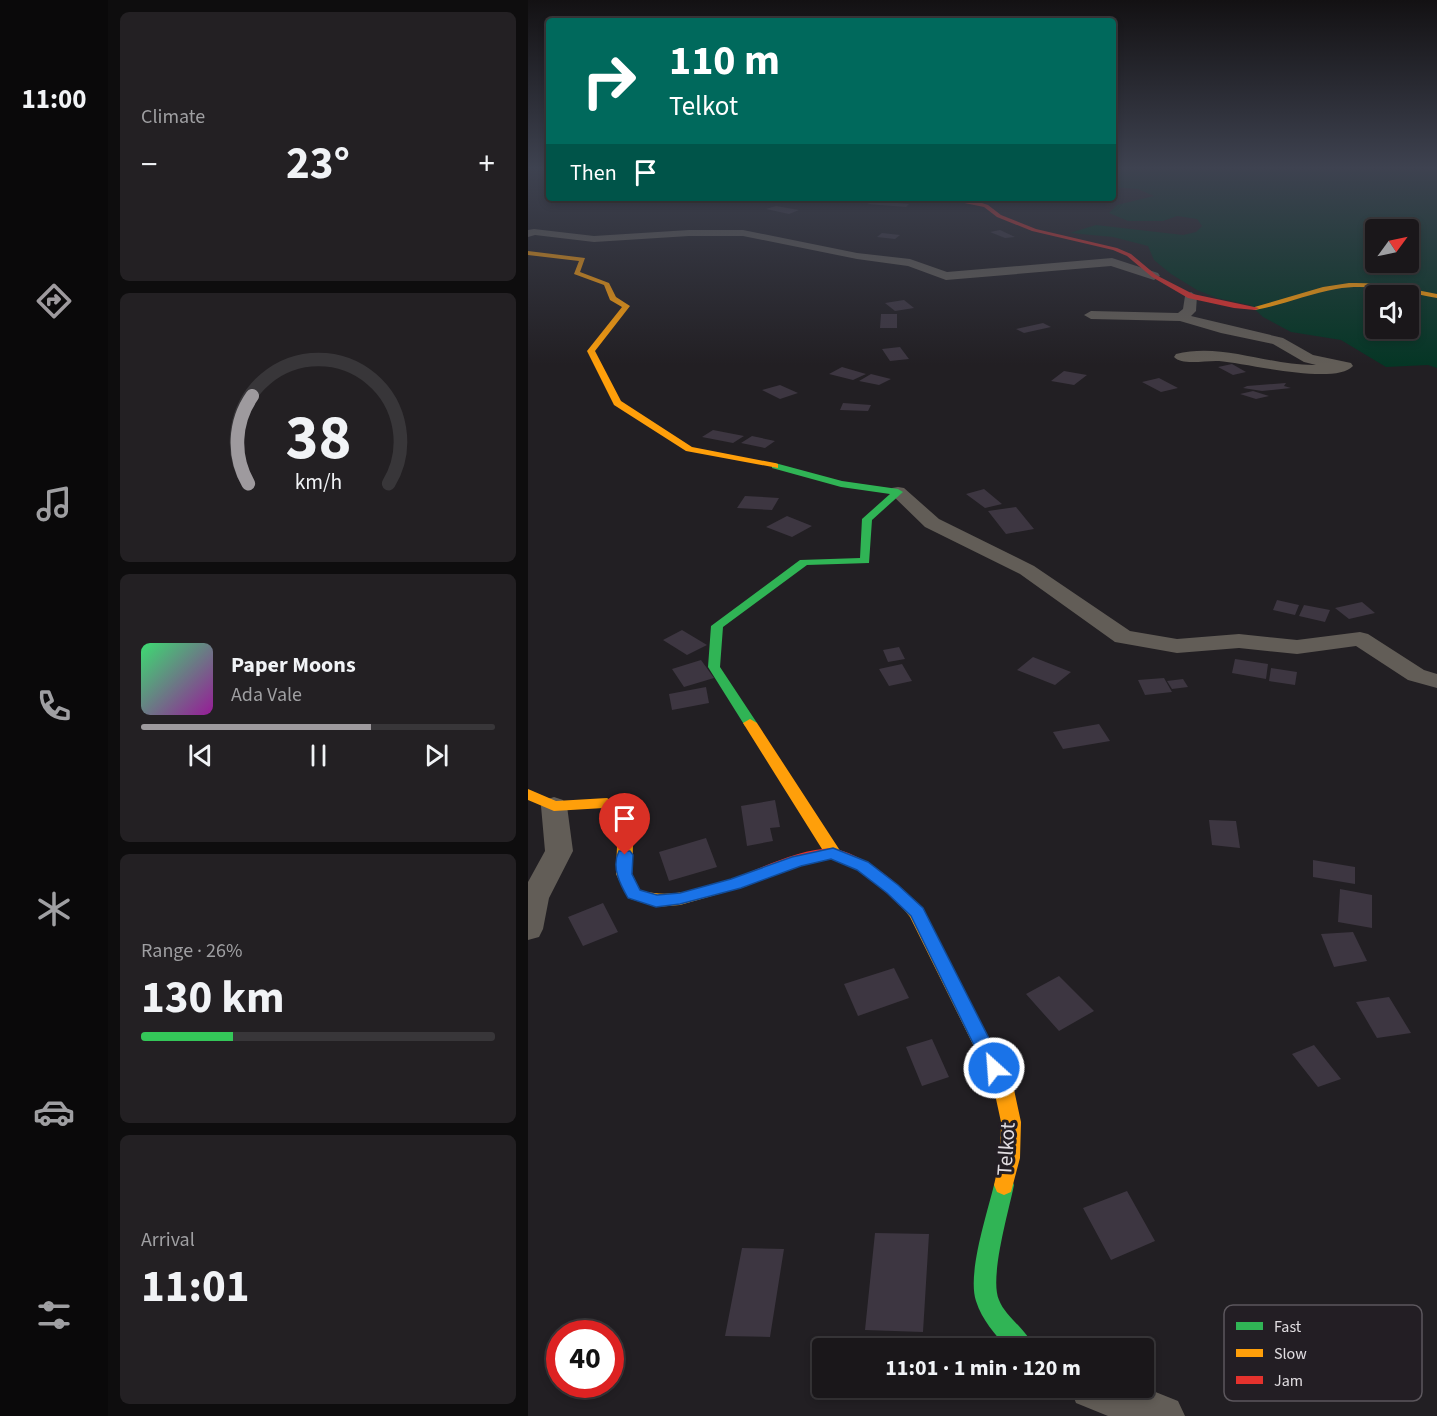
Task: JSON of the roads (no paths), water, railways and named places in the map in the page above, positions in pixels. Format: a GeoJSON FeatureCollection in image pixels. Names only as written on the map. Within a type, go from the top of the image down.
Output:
{"type":"FeatureCollection","features":[{"type":"Feature","properties":{"kind":"street"},"geometry":{"type":"LineString","coordinates":[[543,233],[594,239],[688,233]]}},
{"type":"Feature","properties":{"kind":"street"},"geometry":{"type":"LineString","coordinates":[[743,233],[857,256],[910,263],[946,276],[1112,262],[1154,276],[1191,296],[1255,308],[1350,285],[1382,287],[1437,296]]}},
{"type":"Feature","properties":{"kind":"street"},"geometry":{"type":"LineString","coordinates":[[1047,233],[1115,249],[1129,255],[1154,276]]}},
{"type":"Feature","properties":{"kind":"street"},"geometry":{"type":"LineString","coordinates":[[528,254],[583,259],[576,273],[607,284],[613,298],[626,306],[591,351],[617,403],[688,449],[740,461],[788,468],[841,484],[898,492],[932,523],[1027,570],[1123,637],[1177,646],[1239,641],[1298,647],[1360,639],[1416,675],[1437,681]]}},
{"type":"Feature","properties":{"kind":"street"},"geometry":{"type":"LineString","coordinates":[[1181,317],[1189,311],[1191,296]]}},
{"type":"Feature","properties":{"kind":"street"},"geometry":{"type":"LineString","coordinates":[[1091,315],[1181,317],[1221,329],[1249,333],[1278,341],[1309,359],[1346,366],[1317,370],[1282,368],[1245,359],[1206,354],[1181,357]]}},
{"type":"Feature","properties":{"kind":"street"},"geometry":{"type":"LineString","coordinates":[[528,794],[554,806],[607,803],[626,816],[624,874],[634,894],[656,901],[680,898],[735,884],[797,861],[833,853],[714,667],[717,626],[804,562],[866,561],[867,519],[898,492]]}},
{"type":"Feature","properties":{"kind":"street"},"geometry":{"type":"LineString","coordinates":[[528,929],[534,898],[559,851],[554,806]]}},
{"type":"Feature","properties":{"kind":"street","name":"Telkot"},"geometry":{"type":"LineString","coordinates":[[833,853],[862,866],[893,889],[917,913],[1003,1085],[1011,1122],[1010,1158],[989,1257],[986,1296],[1001,1324],[1013,1338]]}},
{"type":"Feature","properties":{"kind":"street"},"geometry":{"type":"LineString","coordinates":[[1117,1398],[1163,1416]]}}]}
